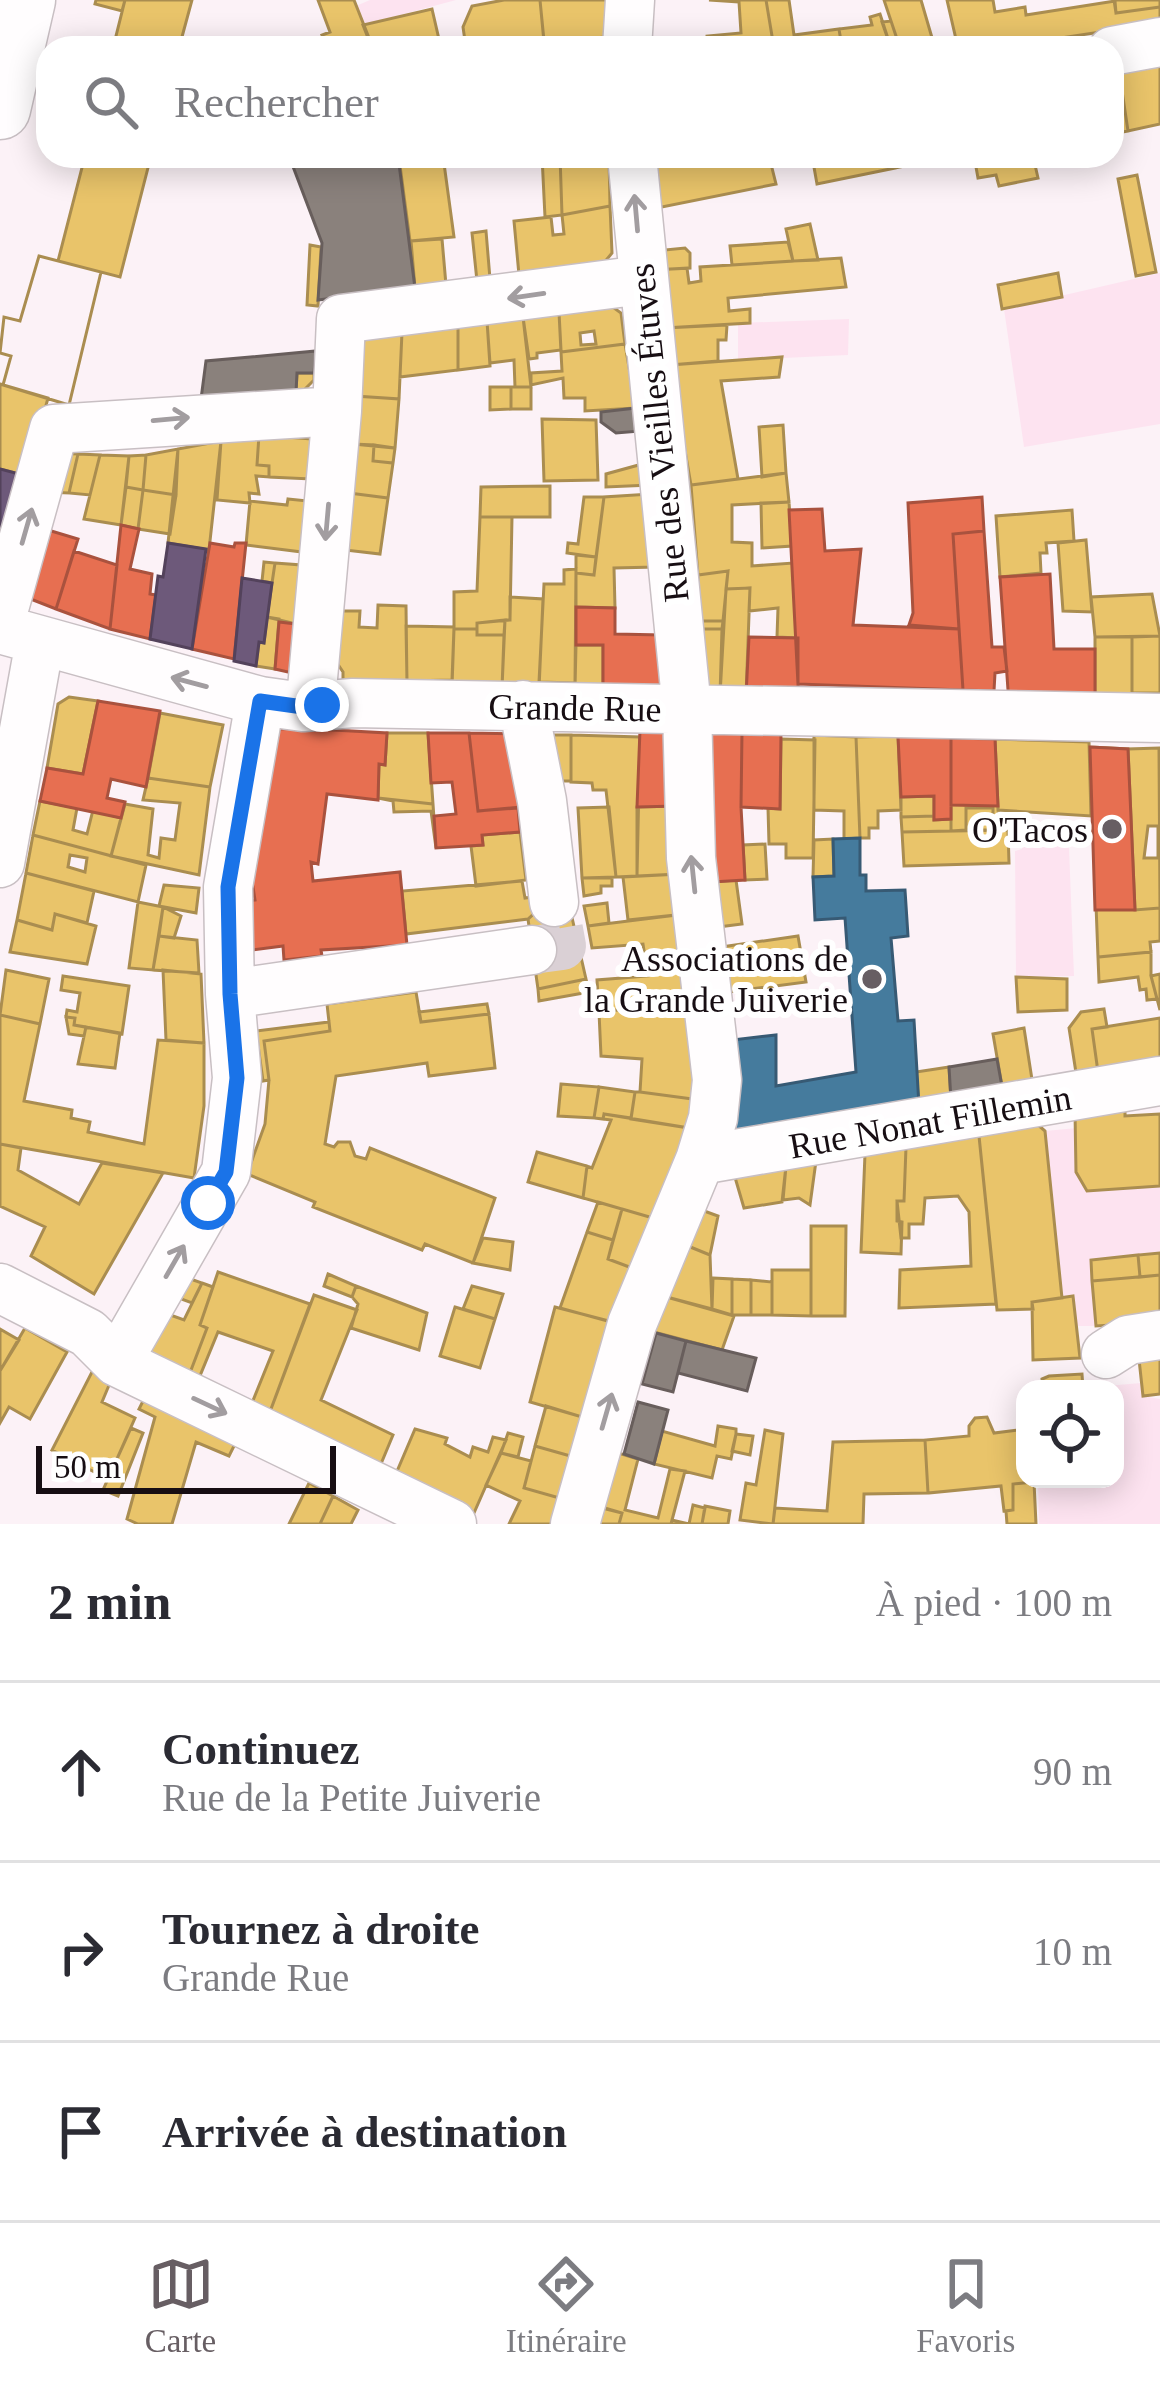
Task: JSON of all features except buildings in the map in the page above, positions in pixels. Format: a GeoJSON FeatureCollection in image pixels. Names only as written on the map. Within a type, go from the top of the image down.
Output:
{"type":"FeatureCollection","features":[{"type":"Feature","properties":{"kind":"main road"},"geometry":{"type":"LineString","coordinates":[[0,109],[25,0]]}},
{"type":"Feature","properties":{"kind":"street"},"geometry":{"type":"LineString","coordinates":[[628,36],[630,0]]}},
{"type":"Feature","properties":{"kind":"street"},"geometry":{"type":"LineString","coordinates":[[1124,49],[1160,42]]}},
{"type":"Feature","properties":{"kind":"street","name":"Rue des Vieilles Étuves"},"geometry":{"type":"LineString","coordinates":[[575,1524],[632,1324],[700,1160],[713,1118],[717,1080],[691,858],[688,709],[633,168]]}},
{"type":"Feature","properties":{"kind":"street"},"geometry":{"type":"LineString","coordinates":[[117,1362],[226,1172],[237,1078],[228,887],[282,704],[312,689],[337,411],[340,319],[641,280]]}},
{"type":"Feature","properties":{"kind":"street"},"geometry":{"type":"LineString","coordinates":[[0,863],[13,631],[54,429],[337,411]]}},
{"type":"Feature","properties":{"kind":"street","name":"Grande Rue"},"geometry":{"type":"LineString","coordinates":[[13,631],[282,704],[1160,718]]}},
{"type":"Feature","properties":{"kind":"street"},"geometry":{"type":"LineString","coordinates":[[524,706],[554,902]]}},
{"type":"Feature","properties":{"kind":"street"},"geometry":{"type":"LineString","coordinates":[[230,994],[532,950]]}},
{"type":"Feature","properties":{"kind":"street","name":"Rue Nonat Fillemin"},"geometry":{"type":"LineString","coordinates":[[700,1160],[1160,1081]]}},
{"type":"Feature","properties":{"kind":"street"},"geometry":{"type":"LineString","coordinates":[[0,1288],[88,1333],[117,1362],[452,1524]]}},
{"type":"Feature","properties":{"kind":"street"},"geometry":{"type":"LineString","coordinates":[[1106,1354],[1128,1340],[1160,1335]]}},
{"type":"Feature","properties":{"kind":"shaded area"},"geometry":{"type":"Polygon","coordinates":[[[370,0],[456,0],[363,25],[356,6],[370,0]]]}},
{"type":"Feature","properties":{"kind":"shaded area"},"geometry":{"type":"Polygon","coordinates":[[[1160,273],[1160,424],[1024,447],[1004,309],[1160,273]]]}},
{"type":"Feature","properties":{"kind":"shaded area"},"geometry":{"type":"Polygon","coordinates":[[[849,319],[848,355],[738,360],[738,323],[849,319]]]}},
{"type":"Feature","properties":{"kind":"shaded area"},"geometry":{"type":"Polygon","coordinates":[[[1021,820],[1068,822],[1074,976],[1016,977],[1015,851],[1022,849],[1021,820]]]}},
{"type":"Feature","properties":{"kind":"shaded area"},"geometry":{"type":"Polygon","coordinates":[[[1077,1128],[1076,1172],[1087,1191],[1160,1186],[1160,1253],[1091,1261],[1096,1326],[1075,1326],[1062,1298],[1045,1131],[1077,1128]]]}},
{"type":"Feature","properties":{"kind":"shaded area"},"geometry":{"type":"Polygon","coordinates":[[[1141,1383],[1143,1396],[1160,1399],[1160,1524],[1039,1524],[1038,1488],[1124,1488],[1124,1384],[1141,1383]]]}},
{"type":"Feature","properties":{"kind":"tunnel"},"geometry":{"type":"LineString","coordinates":[[532,950],[562,946],[554,902]]}},
{"type":"Feature","properties":{"kind":"place","name":"O'Tacos"},"geometry":{"type":"Point","coordinates":[1112,829]}},
{"type":"Feature","properties":{"kind":"place","name":"Associations de la Grande Juiverie"},"geometry":{"type":"Point","coordinates":[872,979]}},
{"type":"Feature","properties":{"kind":"route"},"geometry":{"type":"LineString","coordinates":[[208,1203],[226,1172],[237,1078],[228,887],[260,701],[322,705]]}}]}
